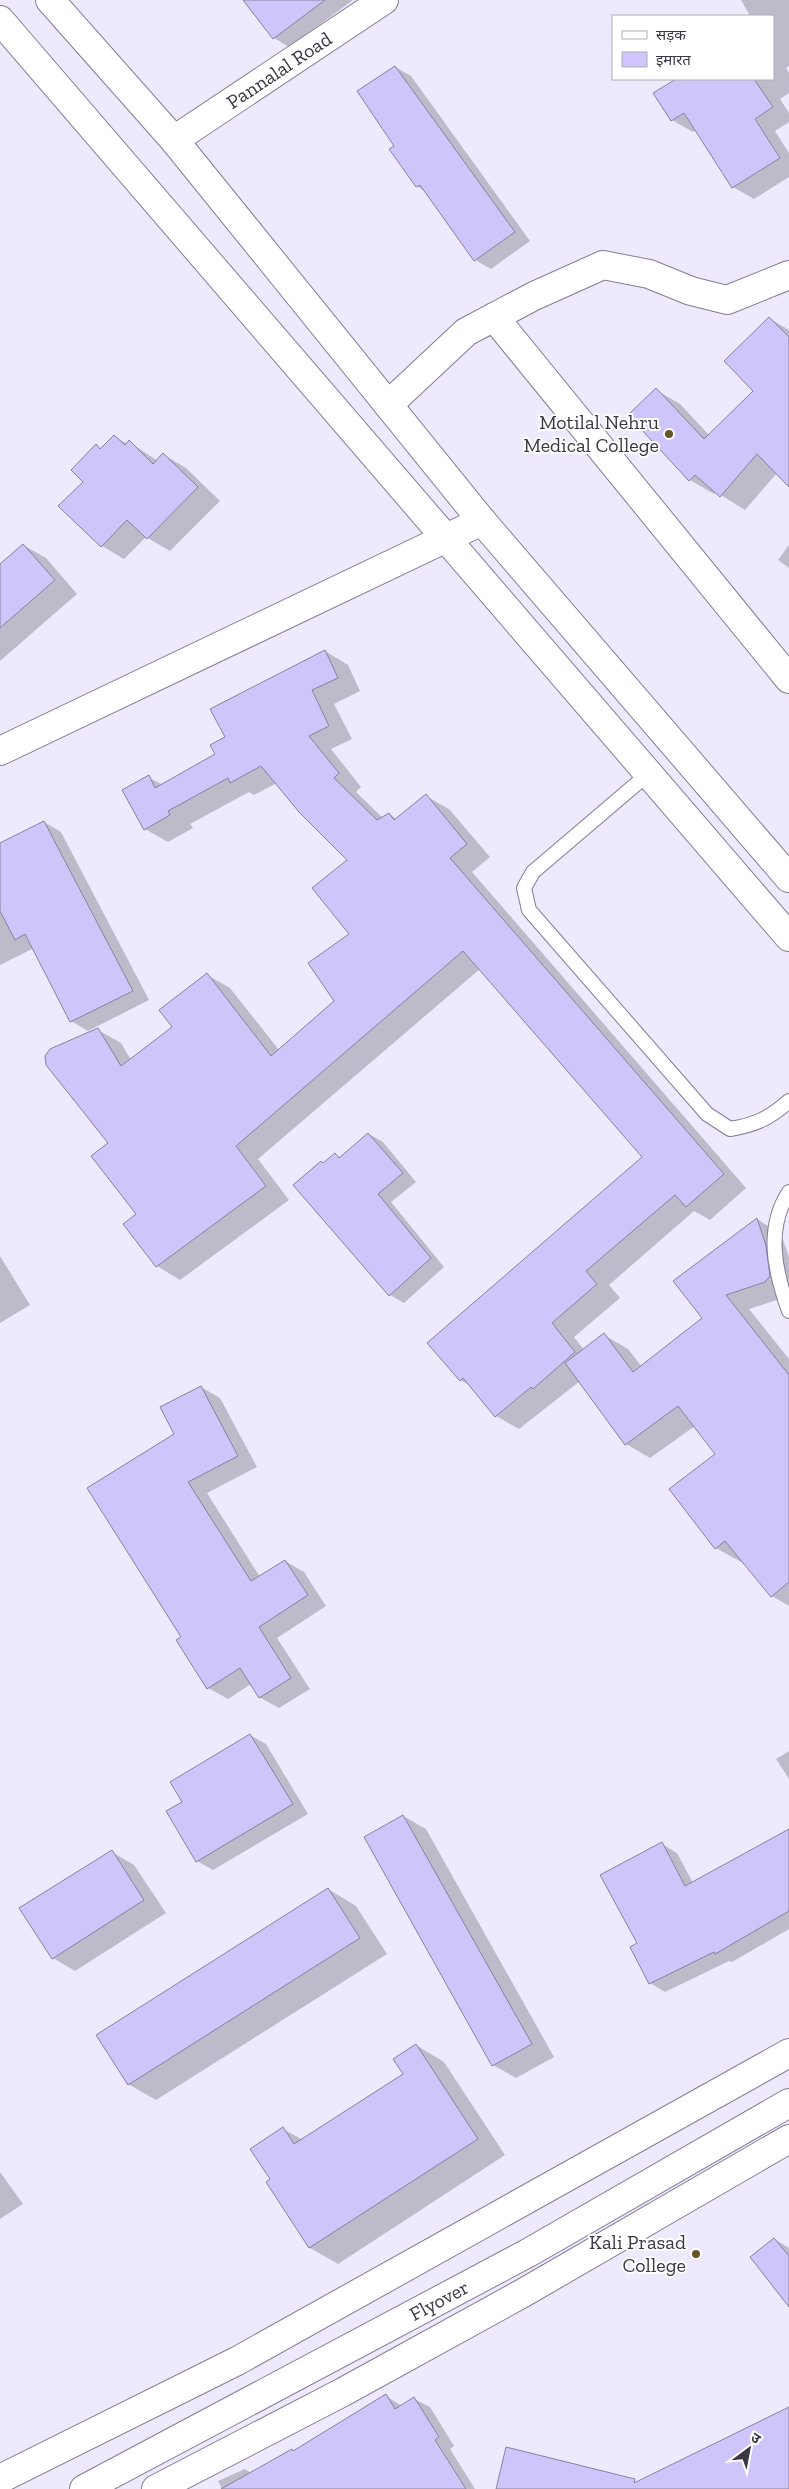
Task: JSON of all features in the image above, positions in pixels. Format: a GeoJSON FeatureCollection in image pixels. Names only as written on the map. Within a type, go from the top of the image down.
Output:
{"type":"FeatureCollection","features":[{"type":"Feature","properties":{"kind":"street"},"geometry":{"type":"LineString","coordinates":[[50,0],[174,140],[482,521],[789,878]]}},
{"type":"Feature","properties":{"kind":"street","name":"Pannalal Road"},"geometry":{"type":"LineString","coordinates":[[174,140],[384,0]]}},
{"type":"Feature","properties":{"kind":"street"},"geometry":{"type":"LineString","coordinates":[[0,20],[444,539],[789,936]]}},
{"type":"Feature","properties":{"kind":"street"},"geometry":{"type":"LineString","coordinates":[[388,405],[466,332],[603,265],[649,274],[691,291],[727,300],[789,275]]}},
{"type":"Feature","properties":{"kind":"street"},"geometry":{"type":"LineString","coordinates":[[494,317],[789,679]]}},
{"type":"Feature","properties":{"kind":"street"},"geometry":{"type":"LineString","coordinates":[[0,751],[482,521]]}},
{"type":"Feature","properties":{"kind":"street"},"geometry":{"type":"LineString","coordinates":[[0,2479],[237,2361],[789,2053]]}},
{"type":"Feature","properties":{"kind":"street","name":"Flyover"},"geometry":{"type":"LineString","coordinates":[[84,2489],[528,2253],[789,2103]]}},
{"type":"Feature","properties":{"kind":"street"},"geometry":{"type":"LineString","coordinates":[[156,2489],[343,2392],[497,2307],[789,2139]]}},
{"type":"Feature","properties":{"kind":"lane"},"geometry":{"type":"LineString","coordinates":[[648,774],[533,872],[524,888],[529,910],[708,1114],[730,1129],[752,1126],[777,1111],[789,1101]]}},
{"type":"Feature","properties":{"kind":"lane"},"geometry":{"type":"LineString","coordinates":[[789,1192],[774,1232],[778,1281],[789,1311]]}},
{"type":"Feature","properties":{"kind":"building"},"geometry":{"type":"Polygon","coordinates":[[[243,0],[325,0],[273,39],[243,0]]]}},
{"type":"Feature","properties":{"kind":"building"},"geometry":{"type":"Polygon","coordinates":[[[395,66],[515,232],[474,261],[420,185],[416,187],[389,149],[394,146],[357,91],[395,66]]]}},
{"type":"Feature","properties":{"kind":"building"},"geometry":{"type":"Polygon","coordinates":[[[674,80],[755,80],[773,107],[755,119],[780,158],[732,188],[684,113],[671,121],[653,93],[674,80]]]}},
{"type":"Feature","properties":{"kind":"building"},"geometry":{"type":"Polygon","coordinates":[[[769,317],[789,337],[789,487],[757,454],[720,497],[695,475],[689,481],[628,415],[656,388],[704,439],[753,391],[724,361],[769,317]]]}},
{"type":"Feature","properties":{"kind":"building"},"geometry":{"type":"Polygon","coordinates":[[[114,435],[125,445],[129,440],[153,464],[163,453],[198,487],[147,539],[127,520],[101,547],[58,506],[83,482],[71,470],[96,444],[100,449],[114,435]]]}},
{"type":"Feature","properties":{"kind":"building"},"geometry":{"type":"Polygon","coordinates":[[[23,544],[55,580],[0,628],[0,564],[23,544]]]}},
{"type":"Feature","properties":{"kind":"building"},"geometry":{"type":"Polygon","coordinates":[[[325,650],[338,678],[312,690],[329,726],[309,736],[339,773],[334,778],[377,820],[389,813],[394,820],[426,794],[467,844],[450,858],[724,1174],[686,1207],[675,1195],[586,1271],[597,1284],[552,1323],[575,1352],[533,1389],[531,1387],[495,1417],[463,1378],[460,1381],[427,1343],[642,1157],[463,951],[236,1146],[266,1186],[156,1267],[123,1224],[136,1214],[91,1156],[108,1143],[46,1065],[45,1056],[50,1049],[98,1028],[121,1066],[172,1027],[159,1010],[207,973],[271,1056],[334,1001],[308,963],[349,934],[312,888],[347,860],[299,812],[261,766],[230,783],[228,778],[168,811],[170,815],[144,830],[122,790],[149,775],[155,788],[215,754],[210,745],[225,737],[210,709],[325,650]]]}},
{"type":"Feature","properties":{"kind":"building"},"geometry":{"type":"Polygon","coordinates":[[[44,821],[133,991],[70,1022],[25,934],[15,940],[0,911],[0,843],[44,821]]]}},
{"type":"Feature","properties":{"kind":"building"},"geometry":{"type":"Polygon","coordinates":[[[368,1133],[403,1173],[378,1194],[431,1258],[389,1296],[293,1185],[321,1161],[323,1163],[335,1153],[339,1158],[368,1133]]]}},
{"type":"Feature","properties":{"kind":"building"},"geometry":{"type":"Polygon","coordinates":[[[757,1218],[766,1246],[770,1276],[765,1282],[726,1295],[789,1375],[789,1582],[771,1597],[725,1541],[715,1549],[669,1489],[715,1454],[678,1406],[625,1445],[565,1363],[604,1333],[633,1372],[702,1318],[673,1281],[757,1218]]]}},
{"type":"Feature","properties":{"kind":"building"},"geometry":{"type":"Polygon","coordinates":[[[201,1386],[238,1456],[188,1482],[251,1581],[285,1560],[308,1595],[259,1627],[291,1678],[259,1698],[240,1668],[207,1689],[176,1640],[181,1637],[87,1488],[174,1434],[160,1407],[201,1386]]]}},
{"type":"Feature","properties":{"kind":"building"},"geometry":{"type":"Polygon","coordinates":[[[250,1734],[293,1804],[196,1862],[166,1811],[182,1802],[170,1782],[250,1734]]]}},
{"type":"Feature","properties":{"kind":"building"},"geometry":{"type":"Polygon","coordinates":[[[403,1815],[532,2044],[492,2066],[364,1837],[403,1815]]]}},
{"type":"Feature","properties":{"kind":"building"},"geometry":{"type":"Polygon","coordinates":[[[789,1829],[789,1911],[715,1954],[714,1952],[649,1984],[630,1947],[637,1943],[600,1875],[662,1842],[685,1886],[789,1829]]]}},
{"type":"Feature","properties":{"kind":"building"},"geometry":{"type":"Polygon","coordinates":[[[112,1850],[144,1900],[52,1959],[19,1908],[112,1850]]]}},
{"type":"Feature","properties":{"kind":"building"},"geometry":{"type":"Polygon","coordinates":[[[328,1888],[360,1938],[128,2085],[96,2035],[328,1888]]]}},
{"type":"Feature","properties":{"kind":"building"},"geometry":{"type":"Polygon","coordinates":[[[416,2044],[478,2139],[309,2248],[266,2182],[270,2179],[250,2149],[283,2127],[294,2144],[403,2074],[393,2059],[416,2044]]]}},
{"type":"Feature","properties":{"kind":"building"},"geometry":{"type":"Polygon","coordinates":[[[774,2238],[789,2256],[789,2307],[750,2257],[774,2238]]]}},
{"type":"Feature","properties":{"kind":"building"},"geometry":{"type":"Polygon","coordinates":[[[386,2394],[395,2409],[414,2397],[439,2437],[435,2440],[466,2489],[221,2489],[292,2449],[293,2451],[386,2394]]]}},
{"type":"Feature","properties":{"kind":"building"},"geometry":{"type":"Polygon","coordinates":[[[789,2407],[789,2489],[496,2489],[506,2447],[635,2479],[634,2483],[789,2407]]]}},
{"type":"Feature","properties":{"kind":"place","name":"Motilal Nehru Medical College"},"geometry":{"type":"Point","coordinates":[669,434]}},
{"type":"Feature","properties":{"kind":"place","name":"Kali Prasad College"},"geometry":{"type":"Point","coordinates":[696,2254]}}]}
